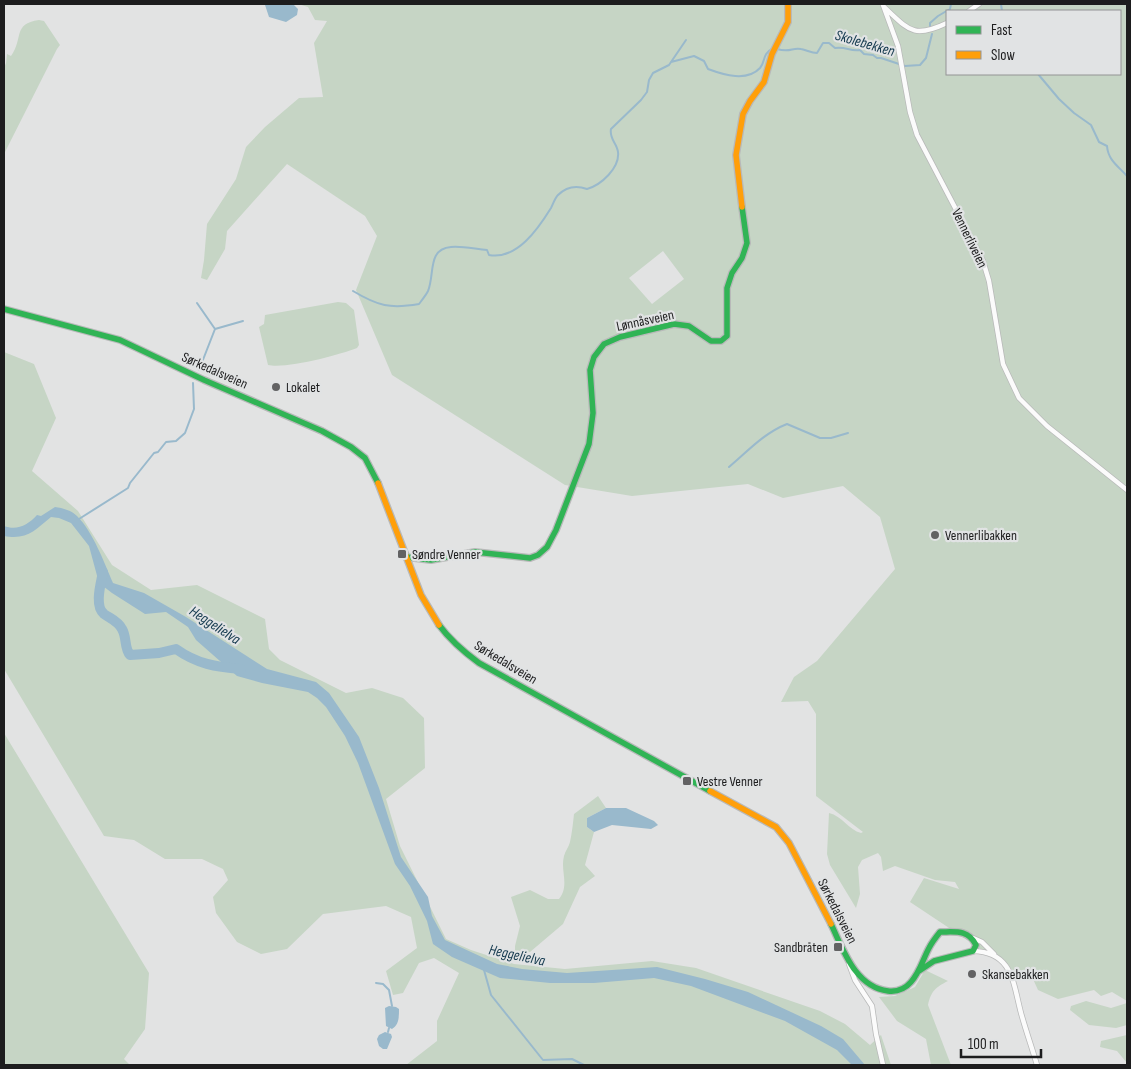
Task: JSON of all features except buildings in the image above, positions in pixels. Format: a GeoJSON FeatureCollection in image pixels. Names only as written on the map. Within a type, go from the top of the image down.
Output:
{"type":"FeatureCollection","features":[{"type":"Feature","properties":{"kind":"street","name":"Lønnåsveien"},"geometry":{"type":"LineString","coordinates":[[406,557],[427,560],[475,552],[524,558],[538,555],[547,547],[552,538],[589,444],[593,413],[590,370],[594,357],[604,344],[620,337],[674,324],[689,326],[711,341],[720,341],[727,336],[727,288],[732,273],[742,258],[747,242],[736,155],[743,114],[764,82],[772,54],[788,22],[788,4]]}},
{"type":"Feature","properties":{"kind":"street"},"geometry":{"type":"LineString","coordinates":[[882,4],[907,28],[915,32],[926,31],[946,23]]}},
{"type":"Feature","properties":{"kind":"street","name":"Vennerliveien"},"geometry":{"type":"LineString","coordinates":[[882,4],[898,46],[910,112],[917,135],[986,270],[1002,358],[1011,384],[1039,420],[1127,490]]}},
{"type":"Feature","properties":{"kind":"street","name":"Sørkedalsveien"},"geometry":{"type":"LineString","coordinates":[[4,309],[120,340],[344,442],[365,458],[376,477],[426,605],[440,627],[453,642],[479,663],[776,827],[789,843],[848,957],[867,982],[875,988],[884,991],[894,991],[903,989],[909,984],[919,971],[930,945],[940,932],[963,932],[973,938]]}},
{"type":"Feature","properties":{"kind":"street"},"geometry":{"type":"LineString","coordinates":[[972,950],[976,945],[973,938]]}},
{"type":"Feature","properties":{"kind":"street"},"geometry":{"type":"LineString","coordinates":[[973,938],[982,942],[1004,964],[1014,981],[1037,1065]]}},
{"type":"Feature","properties":{"kind":"street"},"geometry":{"type":"LineString","coordinates":[[919,971],[934,961],[972,950],[996,956]]}},
{"type":"Feature","properties":{"kind":"street"},"geometry":{"type":"LineString","coordinates":[[848,957],[851,972],[872,1006],[883,1065]]}},
{"type":"Feature","properties":{"kind":"green space"},"geometry":{"type":"Polygon","coordinates":[[[298,4],[1127,4],[1127,1001],[1112,992],[1101,996],[1094,990],[1058,999],[1038,990],[1033,979],[1026,979],[910,902],[924,878],[959,889],[955,882],[935,880],[895,866],[883,871],[881,857],[878,853],[862,860],[858,867],[860,894],[856,908],[830,865],[827,854],[829,813],[838,817],[853,829],[861,833],[863,832],[816,796],[816,714],[808,701],[781,702],[794,677],[817,661],[895,569],[880,517],[843,486],[783,498],[748,484],[632,496],[565,485],[392,375],[356,290],[377,236],[365,216],[287,164],[227,231],[225,249],[207,280],[201,278],[207,224],[236,179],[246,147],[265,127],[299,98],[323,97],[314,43],[327,21],[315,20],[308,7],[298,4]],[[663,251],[629,278],[652,304],[684,279],[663,251]]]}},
{"type":"Feature","properties":{"kind":"green space"},"geometry":{"type":"Polygon","coordinates":[[[44,21],[60,45],[4,154],[4,68],[7,54],[11,56],[22,28],[31,22],[44,21]]]}},
{"type":"Feature","properties":{"kind":"green space"},"geometry":{"type":"Polygon","coordinates":[[[338,302],[346,303],[354,310],[359,345],[357,348],[326,358],[300,363],[277,366],[268,365],[259,327],[264,324],[265,315],[338,302]]]}},
{"type":"Feature","properties":{"kind":"green space"},"geometry":{"type":"Polygon","coordinates":[[[4,352],[34,364],[56,418],[32,471],[78,511],[112,565],[151,590],[197,585],[265,619],[269,649],[280,660],[346,693],[372,688],[403,698],[424,718],[425,768],[386,799],[400,846],[446,939],[471,950],[514,964],[565,969],[652,961],[696,968],[820,1011],[845,1024],[870,1045],[881,1035],[891,1065],[406,1065],[437,1041],[437,1021],[459,973],[434,958],[419,963],[403,993],[393,995],[386,971],[417,948],[411,917],[386,906],[323,914],[287,949],[261,954],[237,942],[216,913],[213,897],[228,880],[223,869],[202,859],[165,859],[134,840],[104,836],[4,669],[4,352]]]}},
{"type":"Feature","properties":{"kind":"green space"},"geometry":{"type":"Polygon","coordinates":[[[4,733],[149,973],[145,1029],[124,1059],[130,1065],[4,1065],[4,733]]]}},
{"type":"Feature","properties":{"kind":"green space"},"geometry":{"type":"Polygon","coordinates":[[[598,796],[606,808],[587,818],[587,827],[594,832],[585,865],[595,876],[580,887],[563,924],[530,952],[515,953],[520,926],[511,897],[530,890],[548,899],[559,899],[564,888],[563,862],[570,842],[574,814],[598,796]]]}},
{"type":"Feature","properties":{"kind":"green space"},"geometry":{"type":"Polygon","coordinates":[[[925,970],[948,981],[935,990],[928,1005],[951,1065],[931,1065],[926,1039],[897,1021],[879,997],[895,996],[915,987],[925,970]]]}},
{"type":"Feature","properties":{"kind":"green space"},"geometry":{"type":"Polygon","coordinates":[[[1086,1001],[1111,1008],[1127,1003],[1127,1025],[1116,1028],[1089,1025],[1070,1010],[1071,1006],[1086,1001]]]}},
{"type":"Feature","properties":{"kind":"green space"},"geometry":{"type":"Polygon","coordinates":[[[1127,1035],[1127,1063],[1117,1051],[1100,1047],[1101,1041],[1127,1035]]]}},
{"type":"Feature","properties":{"kind":"water"},"geometry":{"type":"Polygon","coordinates":[[[293,4],[298,9],[297,15],[286,22],[269,17],[265,5],[293,4]]]}},
{"type":"Feature","properties":{"kind":"water"},"geometry":{"type":"Polygon","coordinates":[[[55,507],[72,512],[83,523],[98,548],[113,583],[144,593],[186,617],[267,669],[316,682],[329,693],[359,737],[379,788],[401,857],[428,897],[432,916],[445,940],[497,964],[522,969],[567,973],[657,967],[705,979],[748,992],[821,1026],[843,1039],[865,1065],[852,1065],[837,1050],[785,1021],[691,986],[654,978],[594,983],[550,983],[500,978],[452,957],[433,944],[427,921],[410,886],[395,864],[358,763],[345,736],[326,707],[308,692],[237,676],[196,640],[188,627],[166,612],[145,614],[112,593],[99,583],[89,546],[71,523],[51,517],[30,533],[19,537],[4,536],[4,526],[13,528],[22,526],[30,522],[37,515],[41,516],[55,507]]]}},
{"type":"Feature","properties":{"kind":"water"},"geometry":{"type":"Polygon","coordinates":[[[606,808],[626,808],[654,821],[658,825],[651,829],[612,825],[594,832],[587,827],[587,818],[606,808]]]}},
{"type":"Feature","properties":{"kind":"water"},"geometry":{"type":"Polygon","coordinates":[[[389,1006],[399,1009],[399,1018],[392,1029],[386,1026],[385,1008],[389,1006]]]}},
{"type":"Feature","properties":{"kind":"water"},"geometry":{"type":"Polygon","coordinates":[[[385,1032],[391,1034],[392,1037],[387,1049],[383,1049],[379,1046],[377,1039],[379,1035],[385,1032]]]}},
{"type":"Feature","properties":{"kind":"waterway","name":"Skolebekken"},"geometry":{"type":"LineString","coordinates":[[948,10],[951,4]]}},
{"type":"Feature","properties":{"kind":"waterway","name":"Skolebekken"},"geometry":{"type":"LineString","coordinates":[[1001,4],[1002,10]]}},
{"type":"Feature","properties":{"kind":"waterway","name":"Skolebekken"},"geometry":{"type":"LineString","coordinates":[[930,28],[930,23],[946,11]]}},
{"type":"Feature","properties":{"kind":"waterway","name":"Skolebekken"},"geometry":{"type":"LineString","coordinates":[[777,49],[803,49],[817,53],[823,43],[829,43],[835,48],[860,50],[864,54],[873,55],[877,58],[905,66],[920,65],[926,58],[932,34]]}},
{"type":"Feature","properties":{"kind":"waterway"},"geometry":{"type":"LineString","coordinates":[[353,291],[384,305],[419,304],[428,291],[435,257],[443,249],[451,247],[469,248],[487,250],[489,255],[499,255],[509,253],[517,248],[540,225],[561,192],[572,187],[587,189],[592,187],[613,170],[618,158],[618,152],[611,136],[611,129],[641,100],[647,92],[649,80],[653,73],[669,65],[686,40]]}},
{"type":"Feature","properties":{"kind":"waterway","name":"Skolebekken"},"geometry":{"type":"LineString","coordinates":[[671,62],[694,56],[704,61],[708,69],[728,75],[742,76],[749,75],[760,68],[765,55],[772,49]]}},
{"type":"Feature","properties":{"kind":"waterway","name":"Skolebekken"},"geometry":{"type":"LineString","coordinates":[[1039,75],[1059,99],[1091,125],[1099,142],[1107,146],[1111,159],[1127,176]]}},
{"type":"Feature","properties":{"kind":"waterway"},"geometry":{"type":"LineString","coordinates":[[197,303],[215,329],[199,370]]}},
{"type":"Feature","properties":{"kind":"waterway"},"geometry":{"type":"LineString","coordinates":[[215,329],[243,321]]}},
{"type":"Feature","properties":{"kind":"waterway"},"geometry":{"type":"LineString","coordinates":[[79,519],[128,488],[154,453],[158,452],[166,442],[176,441],[185,433],[194,409],[193,383]]}},
{"type":"Feature","properties":{"kind":"waterway"},"geometry":{"type":"LineString","coordinates":[[729,467],[764,437],[787,424],[820,438],[831,438],[848,433]]}},
{"type":"Feature","properties":{"kind":"waterway","name":"Heggelielva"},"geometry":{"type":"LineString","coordinates":[[103,572],[99,606],[104,614],[116,622],[124,632],[130,655],[159,653],[176,649],[207,664],[241,669]]}},
{"type":"Feature","properties":{"kind":"waterway"},"geometry":{"type":"LineString","coordinates":[[484,970],[491,995],[543,1060],[572,1059],[584,1065]]}},
{"type":"Feature","properties":{"kind":"waterway"},"geometry":{"type":"LineString","coordinates":[[376,983],[383,984],[389,990],[392,1006]]}},
{"type":"Feature","properties":{"kind":"waterway"},"geometry":{"type":"LineString","coordinates":[[388,1032],[389,1028]]}},
{"type":"Feature","properties":{"kind":"traffic: fast"},"geometry":{"type":"LineString","coordinates":[[406,557],[431,560],[475,552],[530,558],[538,555],[547,547],[556,530],[589,444],[593,413],[590,370],[594,357],[604,344],[620,337],[674,324],[689,326],[711,341],[721,341],[727,336],[727,288],[732,273],[742,258],[747,243],[742,207]]}},
{"type":"Feature","properties":{"kind":"traffic: fast"},"geometry":{"type":"LineString","coordinates":[[4,309],[120,340],[204,380],[322,431],[351,447],[365,458],[378,483]]}},
{"type":"Feature","properties":{"kind":"traffic: fast"},"geometry":{"type":"LineString","coordinates":[[439,625],[458,646],[479,663],[710,791]]}},
{"type":"Feature","properties":{"kind":"traffic: fast"},"geometry":{"type":"LineString","coordinates":[[831,924],[846,955],[859,975],[877,988],[888,991],[901,990],[911,982],[930,946],[940,932],[961,932],[969,936],[976,945],[973,951],[934,961],[919,971]]}},
{"type":"Feature","properties":{"kind":"traffic: slow"},"geometry":{"type":"LineString","coordinates":[[742,207],[736,155],[743,114],[764,82],[772,54],[788,22],[788,4]]}},
{"type":"Feature","properties":{"kind":"traffic: slow"},"geometry":{"type":"LineString","coordinates":[[378,483],[421,595],[439,625]]}},
{"type":"Feature","properties":{"kind":"traffic: slow"},"geometry":{"type":"LineString","coordinates":[[710,791],[776,827],[789,843],[831,924]]}},
{"type":"Feature","properties":{"kind":"place","name":"Lokalet"},"geometry":{"type":"Point","coordinates":[276,387]}},
{"type":"Feature","properties":{"kind":"place","name":"Vennerlibakken"},"geometry":{"type":"Point","coordinates":[935,535]}},
{"type":"Feature","properties":{"kind":"place","name":"Søndre Venner"},"geometry":{"type":"Point","coordinates":[402,554]}},
{"type":"Feature","properties":{"kind":"place","name":"Vestre Venner"},"geometry":{"type":"Point","coordinates":[687,781]}},
{"type":"Feature","properties":{"kind":"place","name":"Sandbråten"},"geometry":{"type":"Point","coordinates":[838,947]}},
{"type":"Feature","properties":{"kind":"place","name":"Skansebakken"},"geometry":{"type":"Point","coordinates":[972,974]}}]}
